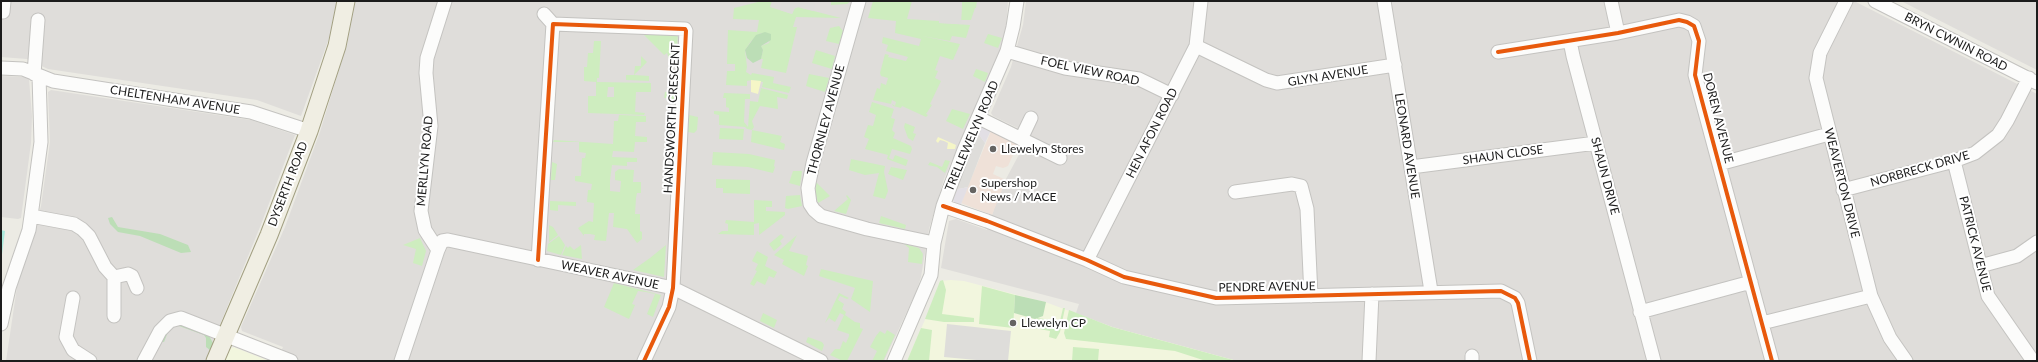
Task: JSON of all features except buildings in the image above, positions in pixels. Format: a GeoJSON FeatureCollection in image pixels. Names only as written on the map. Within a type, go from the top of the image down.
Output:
{"type":"FeatureCollection","features":[{"type":"Feature","properties":{"kind":"main road","name":"DYSERTH ROAD"},"geometry":{"type":"LineString","coordinates":[[216,361],[266,242],[308,130],[337,46],[346,1]]}},
{"type":"Feature","properties":{"kind":"street","name":"MERLLYN ROAD"},"geometry":{"type":"LineString","coordinates":[[438,250],[425,230],[420,211],[431,126],[426,73],[427,58],[445,1]]}},
{"type":"Feature","properties":{"kind":"street","name":"THORNLEY AVENUE"},"geometry":{"type":"LineString","coordinates":[[859,1],[813,163],[808,188],[810,204],[817,214],[821,216],[867,229],[934,242]]}},
{"type":"Feature","properties":{"kind":"street","name":"TRELLEWELYN ROAD"},"geometry":{"type":"LineString","coordinates":[[894,361],[931,275],[934,242],[943,206],[964,150],[1007,51],[1014,27],[1017,1]]}},
{"type":"Feature","properties":{"kind":"street","name":"HEN AFON ROAD"},"geometry":{"type":"LineString","coordinates":[[1087,260],[1196,46],[1201,1]]}},
{"type":"Feature","properties":{"kind":"street","name":"LEONARD AVENUE"},"geometry":{"type":"LineString","coordinates":[[1384,1],[1431,291]]}},
{"type":"Feature","properties":{"kind":"street"},"geometry":{"type":"LineString","coordinates":[[1611,1],[1618,33]]}},
{"type":"Feature","properties":{"kind":"street","name":"WEAVERTON DRIVE"},"geometry":{"type":"LineString","coordinates":[[1846,1],[1820,53],[1816,78],[1843,190],[1871,296],[1890,338],[1906,361]]}},
{"type":"Feature","properties":{"kind":"street","name":"BRYN CWNIN ROAD"},"geometry":{"type":"LineString","coordinates":[[1875,1],[2033,80]]}},
{"type":"Feature","properties":{"kind":"street"},"geometry":{"type":"LineString","coordinates":[[538,260],[553,24],[544,14]]}},
{"type":"Feature","properties":{"kind":"street"},"geometry":{"type":"LineString","coordinates":[[1,324],[9,288],[29,230],[41,142],[37,75],[38,20]]}},
{"type":"Feature","properties":{"kind":"street","name":"DOREN AVENUE"},"geometry":{"type":"LineString","coordinates":[[1498,52],[1618,33],[1679,20],[1694,26],[1699,41],[1695,75],[1772,361]]}},
{"type":"Feature","properties":{"kind":"street","name":"HANDSWORTH CRESCENT"},"geometry":{"type":"LineString","coordinates":[[553,24],[681,28],[686,31],[673,288]]}},
{"type":"Feature","properties":{"kind":"street","name":"SHAUN DRIVE"},"geometry":{"type":"LineString","coordinates":[[1570,41],[1654,361]]}},
{"type":"Feature","properties":{"kind":"street","name":"GLYN AVENUE"},"geometry":{"type":"LineString","coordinates":[[1196,46],[1266,80],[1277,83],[1395,65]]}},
{"type":"Feature","properties":{"kind":"street","name":"FOEL VIEW ROAD"},"geometry":{"type":"LineString","coordinates":[[1007,51],[1065,68],[1139,79],[1172,95]]}},
{"type":"Feature","properties":{"kind":"street","name":"CHELTENHAM AVENUE"},"geometry":{"type":"LineString","coordinates":[[1,68],[23,69],[52,81],[251,112],[308,130]]}},
{"type":"Feature","properties":{"kind":"street","name":"NORBRECK DRIVE"},"geometry":{"type":"LineString","coordinates":[[1843,190],[1954,161],[1974,153],[1998,134],[2033,80]]}},
{"type":"Feature","properties":{"kind":"street"},"geometry":{"type":"LineString","coordinates":[[978,118],[1060,158]]}},
{"type":"Feature","properties":{"kind":"street"},"geometry":{"type":"LineString","coordinates":[[1021,138],[1031,118]]}},
{"type":"Feature","properties":{"kind":"street","name":"DOREN AVENUE"},"geometry":{"type":"LineString","coordinates":[[1719,164],[1829,134]]}},
{"type":"Feature","properties":{"kind":"street","name":"SHAUN CLOSE"},"geometry":{"type":"LineString","coordinates":[[1411,167],[1596,143]]}},
{"type":"Feature","properties":{"kind":"street","name":"PATRICK AVENUE"},"geometry":{"type":"LineString","coordinates":[[1954,161],[1988,296],[2033,361]]}},
{"type":"Feature","properties":{"kind":"street"},"geometry":{"type":"LineString","coordinates":[[1235,192],[1292,184],[1301,186],[1307,209],[1311,296]]}},
{"type":"Feature","properties":{"kind":"street","name":"PENDRE AVENUE"},"geometry":{"type":"LineString","coordinates":[[943,206],[1087,260],[1124,277],[1216,298],[1494,290],[1510,288],[1521,309],[1530,361]]}},
{"type":"Feature","properties":{"kind":"street"},"geometry":{"type":"LineString","coordinates":[[31,216],[74,224],[89,236],[105,267],[114,277],[114,316]]}},
{"type":"Feature","properties":{"kind":"street","name":"WEAVER AVENUE"},"geometry":{"type":"LineString","coordinates":[[438,250],[442,241],[448,240],[673,288],[821,361]]}},
{"type":"Feature","properties":{"kind":"street"},"geometry":{"type":"LineString","coordinates":[[1980,266],[2017,256],[2037,242]]}},
{"type":"Feature","properties":{"kind":"street"},"geometry":{"type":"LineString","coordinates":[[401,361],[438,250]]}},
{"type":"Feature","properties":{"kind":"street"},"geometry":{"type":"LineString","coordinates":[[114,277],[128,274],[132,276],[138,288]]}},
{"type":"Feature","properties":{"kind":"street"},"geometry":{"type":"LineString","coordinates":[[1640,312],[1751,282]]}},
{"type":"Feature","properties":{"kind":"street"},"geometry":{"type":"LineString","coordinates":[[644,361],[669,307],[673,288]]}},
{"type":"Feature","properties":{"kind":"street"},"geometry":{"type":"LineString","coordinates":[[1369,361],[1372,294]]}},
{"type":"Feature","properties":{"kind":"street"},"geometry":{"type":"LineString","coordinates":[[1762,323],[1871,296]]}},
{"type":"Feature","properties":{"kind":"street"},"geometry":{"type":"LineString","coordinates":[[74,298],[66,337],[73,350],[90,361]]}},
{"type":"Feature","properties":{"kind":"street"},"geometry":{"type":"LineString","coordinates":[[144,361],[160,331],[170,321],[181,318],[291,361]]}},
{"type":"Feature","properties":{"kind":"shaded area"},"geometry":{"type":"Polygon","coordinates":[[[1,1],[338,1],[333,27],[301,116],[257,100],[48,69],[27,59],[1,57],[1,1]]]}},
{"type":"Feature","properties":{"kind":"shaded area"},"geometry":{"type":"Polygon","coordinates":[[[355,1],[1008,1],[1006,28],[999,53],[944,179],[929,229],[921,277],[916,292],[884,361],[277,361],[283,347],[242,331],[241,327],[285,227],[320,132],[347,43],[355,1]]]}},
{"type":"Feature","properties":{"kind":"shaded area"},"geometry":{"type":"Polygon","coordinates":[[[762,1],[772,1],[770,7],[792,14],[795,8],[798,7],[841,18],[796,17],[793,27],[797,27],[786,73],[761,68],[763,50],[761,46],[769,43],[771,34],[761,33],[751,41],[745,50],[747,67],[746,72],[751,75],[752,73],[774,77],[773,83],[791,87],[789,93],[762,87],[763,82],[752,80],[747,81],[747,86],[726,85],[727,71],[735,71],[735,64],[727,64],[728,30],[757,32],[759,20],[733,19],[734,8],[762,1]]]}},
{"type":"Feature","properties":{"kind":"shaded area"},"geometry":{"type":"Polygon","coordinates":[[[779,1],[806,1],[815,4],[813,11],[798,7],[794,9],[792,14],[780,10],[782,2],[779,1]]]}},
{"type":"Feature","properties":{"kind":"shaded area"},"geometry":{"type":"Polygon","coordinates":[[[851,1],[847,4],[831,5],[831,2],[851,1]]]}},
{"type":"Feature","properties":{"kind":"shaded area"},"geometry":{"type":"Polygon","coordinates":[[[864,1],[870,1],[862,29],[855,32],[864,1]]]}},
{"type":"Feature","properties":{"kind":"shaded area"},"geometry":{"type":"Polygon","coordinates":[[[873,1],[912,1],[907,19],[970,25],[966,38],[952,36],[950,41],[922,36],[960,44],[953,60],[940,56],[935,70],[938,71],[935,78],[941,81],[930,104],[932,105],[926,114],[928,115],[926,117],[902,106],[901,108],[893,106],[892,104],[895,106],[896,102],[892,100],[891,104],[873,100],[877,88],[880,89],[881,83],[886,85],[888,78],[881,76],[880,73],[885,54],[889,55],[888,57],[906,61],[908,57],[886,51],[888,45],[882,43],[883,37],[919,46],[921,39],[895,33],[896,21],[868,18],[873,1]]]}},
{"type":"Feature","properties":{"kind":"shaded area"},"geometry":{"type":"Polygon","coordinates":[[[930,1],[962,1],[961,24],[939,23],[939,13],[930,13],[930,1]]]}},
{"type":"Feature","properties":{"kind":"shaded area"},"geometry":{"type":"Polygon","coordinates":[[[962,1],[977,1],[971,20],[961,20],[962,1]]]}},
{"type":"Feature","properties":{"kind":"shaded area"},"geometry":{"type":"Polygon","coordinates":[[[1026,1],[1854,1],[2037,94],[2037,361],[1237,361],[1112,327],[1076,313],[1079,304],[941,268],[949,221],[956,219],[987,230],[1000,190],[1030,134],[993,116],[991,113],[1011,67],[1023,25],[1026,1]]]}},
{"type":"Feature","properties":{"kind":"shaded area"},"geometry":{"type":"Polygon","coordinates":[[[1901,1],[2037,1],[2037,70],[1901,1]]]}},
{"type":"Feature","properties":{"kind":"shaded area"},"geometry":{"type":"Polygon","coordinates":[[[839,26],[843,31],[839,44],[826,41],[830,28],[839,26]]]}},
{"type":"Feature","properties":{"kind":"shaded area"},"geometry":{"type":"Polygon","coordinates":[[[765,32],[771,34],[771,40],[761,46],[763,50],[761,59],[753,63],[747,58],[745,50],[756,35],[765,32]]]}},
{"type":"Feature","properties":{"kind":"shaded area"},"geometry":{"type":"Polygon","coordinates":[[[642,33],[678,34],[676,59],[669,59],[667,53],[664,55],[642,33]]]}},
{"type":"Feature","properties":{"kind":"shaded area"},"geometry":{"type":"Polygon","coordinates":[[[988,34],[1002,38],[998,48],[984,43],[988,34]]]}},
{"type":"Feature","properties":{"kind":"shaded area"},"geometry":{"type":"Polygon","coordinates":[[[594,41],[601,41],[599,78],[597,78],[597,82],[651,83],[651,92],[636,92],[635,112],[645,113],[644,115],[588,113],[588,96],[596,96],[596,82],[584,81],[584,67],[587,67],[588,53],[593,53],[594,41]],[[608,87],[607,97],[614,97],[614,87],[608,87]]]}},
{"type":"Feature","properties":{"kind":"shaded area"},"geometry":{"type":"Polygon","coordinates":[[[816,50],[835,56],[832,69],[812,63],[816,50]]]}},
{"type":"Feature","properties":{"kind":"shaded area"},"geometry":{"type":"Polygon","coordinates":[[[641,56],[647,62],[634,75],[635,66],[641,66],[641,56]]]}},
{"type":"Feature","properties":{"kind":"shaded area"},"geometry":{"type":"Polygon","coordinates":[[[976,69],[988,73],[985,82],[973,76],[976,69]]]}},
{"type":"Feature","properties":{"kind":"shaded area"},"geometry":{"type":"Polygon","coordinates":[[[809,74],[829,78],[825,92],[806,86],[809,74]]]}},
{"type":"Feature","properties":{"kind":"shaded area"},"geometry":{"type":"Polygon","coordinates":[[[626,75],[649,76],[649,81],[626,80],[626,75]]]}},
{"type":"Feature","properties":{"kind":"shaded area"},"geometry":{"type":"Polygon","coordinates":[[[1,76],[27,77],[29,79],[32,116],[31,143],[21,218],[18,219],[1,217],[1,76]]]}},
{"type":"Feature","properties":{"kind":"shaded area"},"geometry":{"type":"Polygon","coordinates":[[[761,88],[788,95],[787,99],[777,97],[778,109],[760,106],[752,121],[754,127],[752,130],[745,127],[719,125],[719,115],[714,114],[714,111],[729,112],[729,108],[726,107],[726,98],[723,98],[724,93],[750,94],[750,99],[745,99],[744,122],[748,127],[750,101],[758,102],[761,88]]]}},
{"type":"Feature","properties":{"kind":"shaded area"},"geometry":{"type":"Polygon","coordinates":[[[51,90],[251,120],[295,135],[260,227],[205,361],[6,361],[17,287],[41,206],[50,142],[48,92],[51,90]]]}},
{"type":"Feature","properties":{"kind":"shaded area"},"geometry":{"type":"Polygon","coordinates":[[[665,92],[674,92],[674,104],[668,98],[664,98],[665,92]]]}},
{"type":"Feature","properties":{"kind":"shaded area"},"geometry":{"type":"Polygon","coordinates":[[[872,102],[894,109],[891,118],[895,119],[892,130],[895,133],[893,138],[911,146],[912,149],[910,154],[892,149],[889,158],[893,160],[895,155],[908,160],[906,166],[887,159],[888,155],[865,149],[869,139],[864,137],[868,125],[873,126],[876,115],[869,112],[872,102]]]}},
{"type":"Feature","properties":{"kind":"shaded area"},"geometry":{"type":"Polygon","coordinates":[[[952,109],[970,114],[963,129],[946,121],[952,109]]]}},
{"type":"Feature","properties":{"kind":"shaded area"},"geometry":{"type":"Polygon","coordinates":[[[619,115],[646,116],[646,122],[636,122],[635,136],[647,137],[647,142],[635,142],[634,152],[613,151],[612,157],[637,158],[637,162],[627,162],[627,166],[612,165],[610,180],[610,191],[620,192],[621,181],[615,180],[615,172],[619,169],[634,170],[633,182],[641,182],[641,193],[637,193],[635,214],[640,214],[640,231],[642,232],[642,239],[637,243],[627,229],[613,227],[614,213],[609,213],[606,241],[594,240],[595,235],[584,234],[584,236],[578,228],[589,221],[593,222],[594,203],[587,202],[588,190],[591,190],[592,184],[575,181],[575,176],[581,176],[582,158],[585,158],[586,153],[579,152],[579,142],[553,142],[554,140],[613,144],[614,121],[618,121],[619,115]]]}},
{"type":"Feature","properties":{"kind":"shaded area"},"geometry":{"type":"Polygon","coordinates":[[[689,115],[698,117],[697,130],[694,133],[688,132],[689,115]]]}},
{"type":"Feature","properties":{"kind":"shaded area"},"geometry":{"type":"Polygon","coordinates":[[[905,123],[915,127],[913,133],[916,134],[913,141],[908,138],[904,127],[905,123]]]}},
{"type":"Feature","properties":{"kind":"shaded area"},"geometry":{"type":"Polygon","coordinates":[[[980,126],[992,128],[985,143],[977,132],[980,126]]]}},
{"type":"Feature","properties":{"kind":"shaded area"},"geometry":{"type":"Polygon","coordinates":[[[720,128],[744,129],[743,140],[719,139],[720,128]]]}},
{"type":"Feature","properties":{"kind":"shaded area"},"geometry":{"type":"Polygon","coordinates":[[[752,130],[782,136],[780,142],[785,144],[784,150],[751,142],[752,130]]]}},
{"type":"Feature","properties":{"kind":"shaded area"},"geometry":{"type":"Polygon","coordinates":[[[991,131],[1018,144],[1008,166],[1003,168],[996,166],[993,174],[1006,180],[992,215],[961,203],[991,131]]]}},
{"type":"Feature","properties":{"kind":"shaded area"},"geometry":{"type":"Polygon","coordinates":[[[977,132],[985,143],[968,187],[954,190],[977,132]]]}},
{"type":"Feature","properties":{"kind":"shaded area"},"geometry":{"type":"Polygon","coordinates":[[[713,152],[749,154],[775,160],[775,167],[773,173],[748,167],[712,165],[713,152]]]}},
{"type":"Feature","properties":{"kind":"shaded area"},"geometry":{"type":"Polygon","coordinates":[[[851,159],[885,166],[884,172],[888,191],[885,199],[873,196],[879,173],[865,175],[849,170],[851,159]]]}},
{"type":"Feature","properties":{"kind":"shaded area"},"geometry":{"type":"Polygon","coordinates":[[[945,160],[950,161],[945,173],[937,167],[928,165],[930,162],[942,167],[945,160]]]}},
{"type":"Feature","properties":{"kind":"shaded area"},"geometry":{"type":"Polygon","coordinates":[[[552,162],[557,164],[555,180],[551,180],[552,162]]]}},
{"type":"Feature","properties":{"kind":"shaded area"},"geometry":{"type":"Polygon","coordinates":[[[891,167],[907,170],[903,180],[888,174],[891,167]]]}},
{"type":"Feature","properties":{"kind":"shaded area"},"geometry":{"type":"Polygon","coordinates":[[[793,171],[802,171],[800,186],[789,183],[793,171]]]}},
{"type":"Feature","properties":{"kind":"shaded area"},"geometry":{"type":"Polygon","coordinates":[[[716,179],[750,180],[750,194],[723,193],[723,188],[716,188],[716,179]]]}},
{"type":"Feature","properties":{"kind":"shaded area"},"geometry":{"type":"Polygon","coordinates":[[[816,182],[830,196],[818,203],[815,191],[816,182]]]}},
{"type":"Feature","properties":{"kind":"shaded area"},"geometry":{"type":"Polygon","coordinates":[[[968,187],[960,207],[954,203],[952,197],[954,190],[968,187]]]}},
{"type":"Feature","properties":{"kind":"shaded area"},"geometry":{"type":"Polygon","coordinates":[[[800,195],[802,206],[788,209],[785,208],[786,196],[800,195]]]}},
{"type":"Feature","properties":{"kind":"shaded area"},"geometry":{"type":"Polygon","coordinates":[[[847,195],[851,200],[846,214],[834,211],[848,199],[846,196],[847,195]]]}},
{"type":"Feature","properties":{"kind":"shaded area"},"geometry":{"type":"Polygon","coordinates":[[[754,200],[772,201],[772,207],[766,207],[766,211],[785,212],[785,215],[759,235],[759,223],[754,224],[754,235],[718,234],[722,231],[728,231],[728,224],[725,223],[726,220],[754,222],[754,200]]]}},
{"type":"Feature","properties":{"kind":"shaded area"},"geometry":{"type":"Polygon","coordinates":[[[550,201],[576,202],[576,206],[558,205],[558,211],[550,210],[550,201]]]}},
{"type":"Feature","properties":{"kind":"shaded area"},"geometry":{"type":"Polygon","coordinates":[[[881,216],[906,225],[905,229],[879,223],[881,216]]]}},
{"type":"Feature","properties":{"kind":"shaded area"},"geometry":{"type":"Polygon","coordinates":[[[112,217],[118,227],[160,234],[188,245],[191,252],[181,253],[140,236],[118,232],[110,224],[108,218],[112,217]]]}},
{"type":"Feature","properties":{"kind":"shaded area"},"geometry":{"type":"Polygon","coordinates":[[[549,225],[553,227],[558,235],[549,242],[549,225]]]}},
{"type":"Feature","properties":{"kind":"shaded area"},"geometry":{"type":"Polygon","coordinates":[[[1,230],[5,231],[1,262],[1,230]]]}},
{"type":"Feature","properties":{"kind":"shaded area"},"geometry":{"type":"Polygon","coordinates":[[[781,234],[784,237],[780,241],[782,244],[774,251],[769,244],[781,234]]]}},
{"type":"Feature","properties":{"kind":"shaded area"},"geometry":{"type":"Polygon","coordinates":[[[797,235],[789,251],[808,256],[806,265],[808,266],[804,276],[782,264],[784,260],[774,255],[797,235]]]}},
{"type":"Feature","properties":{"kind":"shaded area"},"geometry":{"type":"Polygon","coordinates":[[[559,236],[565,245],[561,255],[547,251],[548,244],[559,236]]]}},
{"type":"Feature","properties":{"kind":"shaded area"},"geometry":{"type":"Polygon","coordinates":[[[420,238],[426,251],[422,266],[413,263],[416,249],[403,245],[420,238]]]}},
{"type":"Feature","properties":{"kind":"shaded area"},"geometry":{"type":"Polygon","coordinates":[[[904,244],[919,248],[923,254],[922,264],[908,262],[909,248],[904,244]]]}},
{"type":"Feature","properties":{"kind":"shaded area"},"geometry":{"type":"Polygon","coordinates":[[[581,245],[582,259],[562,255],[566,246],[568,248],[570,246],[574,250],[581,245]]]}},
{"type":"Feature","properties":{"kind":"shaded area"},"geometry":{"type":"Polygon","coordinates":[[[666,245],[664,277],[633,270],[650,258],[666,245]]]}},
{"type":"Feature","properties":{"kind":"shaded area"},"geometry":{"type":"Polygon","coordinates":[[[757,251],[768,257],[765,266],[777,272],[774,278],[769,276],[765,285],[757,281],[754,286],[750,284],[757,271],[755,270],[758,264],[752,261],[757,251]]]}},
{"type":"Feature","properties":{"kind":"shaded area"},"geometry":{"type":"Polygon","coordinates":[[[821,269],[873,281],[870,312],[851,299],[855,288],[819,276],[821,269]]]}},
{"type":"Feature","properties":{"kind":"shaded area"},"geometry":{"type":"Polygon","coordinates":[[[943,280],[946,290],[942,314],[974,318],[974,322],[944,322],[925,319],[940,281],[943,280]]]}},
{"type":"Feature","properties":{"kind":"shaded area","name":"Llewelyn CP"},"geometry":{"type":"Polygon","coordinates":[[[940,281],[964,281],[1048,303],[1112,327],[1237,361],[907,361],[934,299],[940,281]]]}},
{"type":"Feature","properties":{"kind":"shaded area"},"geometry":{"type":"Polygon","coordinates":[[[614,283],[661,295],[653,317],[647,314],[655,294],[646,292],[638,291],[632,304],[635,305],[629,319],[604,307],[614,283]]]}},
{"type":"Feature","properties":{"kind":"shaded area"},"geometry":{"type":"Polygon","coordinates":[[[982,286],[1015,295],[1013,328],[979,324],[982,286]]]}},
{"type":"Feature","properties":{"kind":"shaded area"},"geometry":{"type":"Polygon","coordinates":[[[839,293],[849,298],[847,299],[840,296],[838,300],[844,304],[842,309],[846,312],[845,315],[855,322],[860,323],[860,328],[863,329],[847,361],[843,361],[830,355],[835,349],[840,349],[843,341],[846,343],[849,336],[849,334],[837,330],[844,315],[840,313],[835,322],[829,318],[825,323],[839,293]]]}},
{"type":"Feature","properties":{"kind":"shaded area"},"geometry":{"type":"Polygon","coordinates":[[[1015,295],[1046,302],[1043,316],[1035,319],[1014,313],[1015,295]]]}},
{"type":"Feature","properties":{"kind":"shaded area"},"geometry":{"type":"Polygon","coordinates":[[[1063,308],[1065,308],[1060,332],[1056,339],[1049,337],[1050,331],[1034,328],[1037,318],[1060,321],[1063,308]]]}},
{"type":"Feature","properties":{"kind":"shaded area"},"geometry":{"type":"Polygon","coordinates":[[[1069,310],[1112,327],[1237,361],[1206,361],[1175,351],[1066,339],[1064,333],[1069,310]]]}},
{"type":"Feature","properties":{"kind":"shaded area"},"geometry":{"type":"Polygon","coordinates":[[[763,313],[777,320],[774,328],[760,321],[763,313]]]}},
{"type":"Feature","properties":{"kind":"shaded area"},"geometry":{"type":"Polygon","coordinates":[[[180,322],[208,334],[213,343],[210,350],[206,347],[206,338],[204,335],[179,326],[173,327],[168,332],[164,342],[160,341],[166,329],[180,322]]]}},
{"type":"Feature","properties":{"kind":"shaded area"},"geometry":{"type":"Polygon","coordinates":[[[947,324],[1011,331],[1008,361],[987,361],[944,357],[947,324]]]}},
{"type":"Feature","properties":{"kind":"shaded area"},"geometry":{"type":"Polygon","coordinates":[[[921,328],[932,330],[929,361],[907,361],[921,328]]]}},
{"type":"Feature","properties":{"kind":"shaded area"},"geometry":{"type":"Polygon","coordinates":[[[887,330],[895,335],[883,361],[872,361],[877,351],[870,347],[880,331],[885,334],[887,330]]]}},
{"type":"Feature","properties":{"kind":"shaded area"},"geometry":{"type":"Polygon","coordinates":[[[808,337],[822,342],[824,345],[822,351],[806,342],[808,337]]]}},
{"type":"Feature","properties":{"kind":"shaded area"},"geometry":{"type":"Polygon","coordinates":[[[234,347],[269,361],[224,361],[229,349],[234,347]]]}},
{"type":"Feature","properties":{"kind":"shaded area"},"geometry":{"type":"Polygon","coordinates":[[[1073,347],[1099,349],[1098,361],[1072,361],[1073,347]]]}},
{"type":"Feature","properties":{"kind":"sand"},"geometry":{"type":"Polygon","coordinates":[[[751,80],[761,81],[758,94],[751,92],[751,80]]]}},
{"type":"Feature","properties":{"kind":"sand"},"geometry":{"type":"Polygon","coordinates":[[[938,137],[956,145],[955,149],[947,149],[948,143],[944,141],[940,140],[938,143],[936,141],[938,137]]]}},
{"type":"Feature","properties":{"kind":"cycle path"},"geometry":{"type":"LineString","coordinates":[[1498,52],[1618,33],[1679,20],[1694,26],[1699,41],[1695,75],[1772,361]]}},
{"type":"Feature","properties":{"kind":"cycle path"},"geometry":{"type":"LineString","coordinates":[[538,260],[553,24],[685,29],[673,288],[669,307],[644,361]]}},
{"type":"Feature","properties":{"kind":"cycle path"},"geometry":{"type":"LineString","coordinates":[[943,206],[987,221],[1087,260],[1124,277],[1216,298],[1501,291],[1515,298],[1518,303],[1530,361]]}},
{"type":"Feature","properties":{"kind":"place","name":"Llewelyn Stores"},"geometry":{"type":"Point","coordinates":[993,149]}},
{"type":"Feature","properties":{"kind":"place","name":"Supershop News / MACE"},"geometry":{"type":"Point","coordinates":[973,190]}},
{"type":"Feature","properties":{"kind":"place","name":"Llewelyn CP"},"geometry":{"type":"Point","coordinates":[1013,323]}}]}
